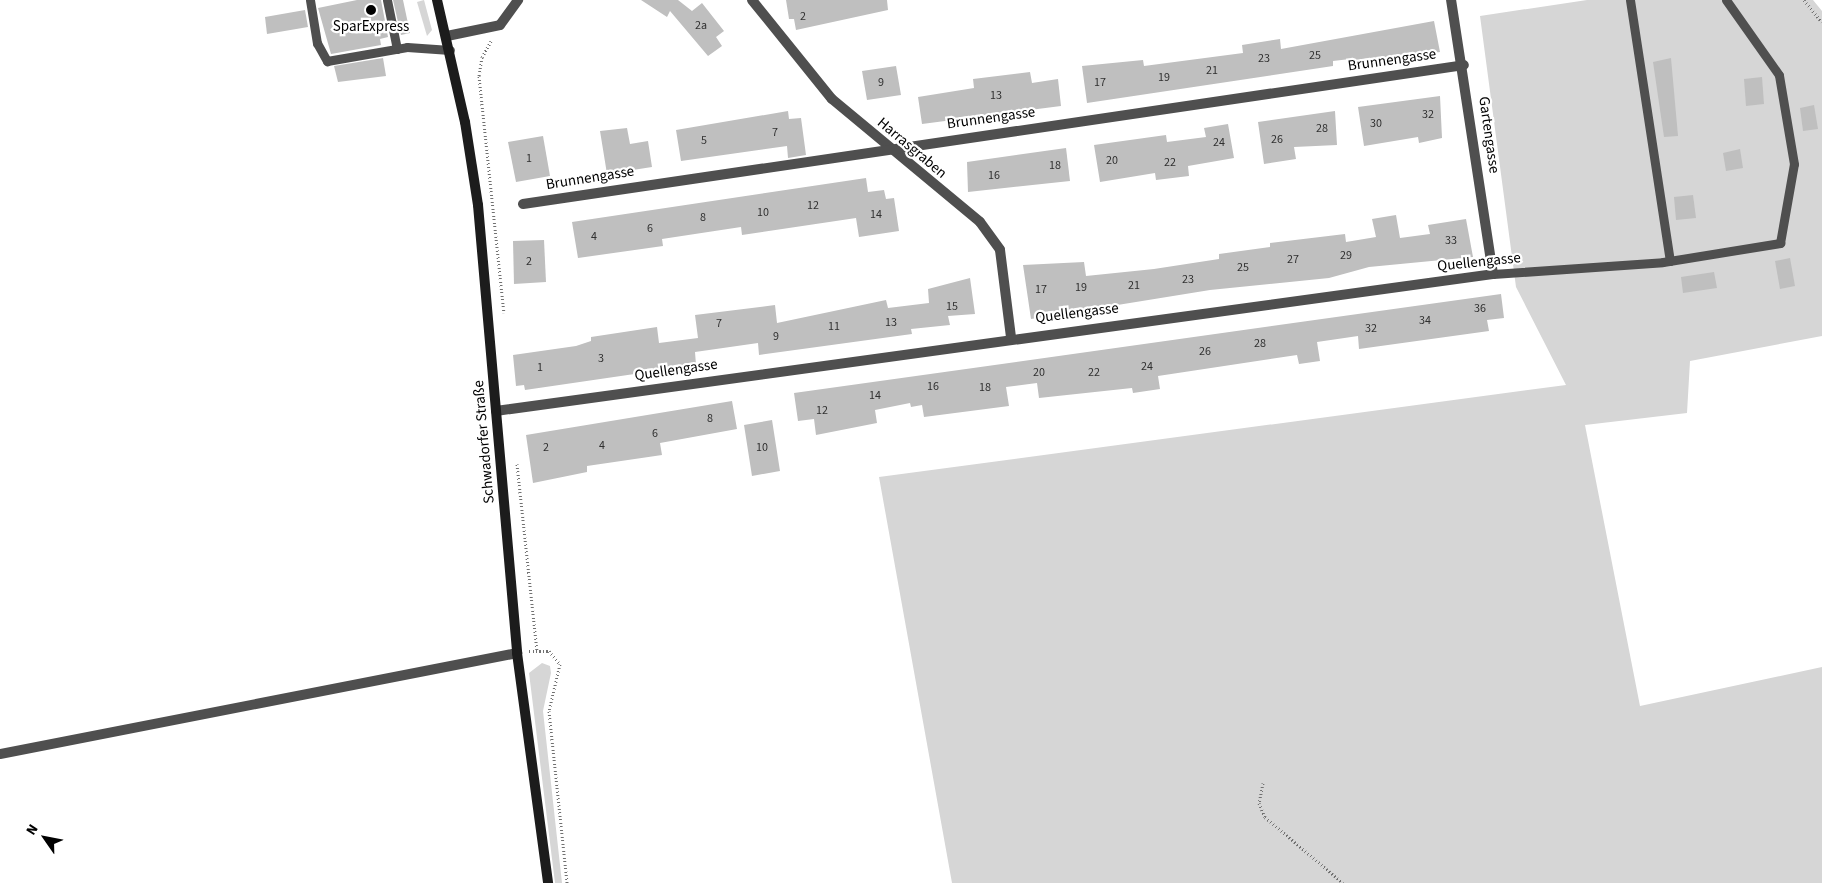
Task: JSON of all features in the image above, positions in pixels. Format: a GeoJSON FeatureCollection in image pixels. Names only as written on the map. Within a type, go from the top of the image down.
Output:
{"type":"FeatureCollection","features":[{"type":"Feature","properties":{"kind":"main road","name":"Schwadorfer Straße"},"geometry":{"type":"LineString","coordinates":[[437,0],[450,50],[478,206],[517,653],[548,883]]}},
{"type":"Feature","properties":{"kind":"street"},"geometry":{"type":"LineString","coordinates":[[447,36],[500,25],[518,0]]}},
{"type":"Feature","properties":{"kind":"street","name":"Harrasgraben"},"geometry":{"type":"LineString","coordinates":[[752,0],[832,99],[887,148],[980,222],[1000,250],[1011,337]]}},
{"type":"Feature","properties":{"kind":"street","name":"Gartengasse"},"geometry":{"type":"LineString","coordinates":[[1451,0],[1464,65],[1493,274]]}},
{"type":"Feature","properties":{"kind":"street","name":"Brunnengasse"},"geometry":{"type":"LineString","coordinates":[[523,204],[887,148],[1464,65]]}},
{"type":"Feature","properties":{"kind":"street","name":"Quellengasse"},"geometry":{"type":"LineString","coordinates":[[496,411],[1011,337],[1493,274]]}},
{"type":"Feature","properties":{"kind":"street"},"geometry":{"type":"LineString","coordinates":[[0,754],[517,653]]}},
{"type":"Feature","properties":{"kind":"lane"},"geometry":{"type":"LineString","coordinates":[[310,0],[317,43],[327,61],[397,49],[450,50]]}},
{"type":"Feature","properties":{"kind":"lane"},"geometry":{"type":"LineString","coordinates":[[387,0],[397,49]]}},
{"type":"Feature","properties":{"kind":"lane"},"geometry":{"type":"LineString","coordinates":[[1630,0],[1666,262]]}},
{"type":"Feature","properties":{"kind":"lane","name":"Quellengasse"},"geometry":{"type":"LineString","coordinates":[[1493,274],[1666,262],[1780,243],[1794,164],[1779,75],[1726,0]]}},
{"type":"Feature","properties":{"kind":"path"},"geometry":{"type":"LineString","coordinates":[[1804,0],[1822,22]]}},
{"type":"Feature","properties":{"kind":"path"},"geometry":{"type":"LineString","coordinates":[[500,25],[482,57],[479,76],[504,323]]}},
{"type":"Feature","properties":{"kind":"path"},"geometry":{"type":"LineString","coordinates":[[516,460],[537,650],[549,651],[560,664],[549,711],[567,883]]}},
{"type":"Feature","properties":{"kind":"path"},"geometry":{"type":"LineString","coordinates":[[1263,783],[1259,803],[1264,817],[1343,883]]}},
{"type":"Feature","properties":{"kind":"shaded area"},"geometry":{"type":"Polygon","coordinates":[[[424,0],[432,30],[427,36],[417,2],[424,0]]]}},
{"type":"Feature","properties":{"kind":"shaded area"},"geometry":{"type":"Polygon","coordinates":[[[1587,0],[1813,0],[1822,11],[1822,336],[1690,361],[1687,413],[1585,425],[1640,706],[1822,667],[1822,883],[952,883],[879,477],[1566,385],[1516,287],[1480,16],[1587,0]]]}},
{"type":"Feature","properties":{"kind":"shaded area"},"geometry":{"type":"Polygon","coordinates":[[[542,663],[550,666],[551,673],[543,711],[562,883],[555,883],[529,673],[542,663]]]}},
{"type":"Feature","properties":{"kind":"building"},"geometry":{"type":"Polygon","coordinates":[[[357,0],[381,0],[388,37],[380,39],[381,45],[331,54],[318,8],[357,0]]]}},
{"type":"Feature","properties":{"kind":"building"},"geometry":{"type":"Polygon","coordinates":[[[393,0],[403,0],[410,33],[401,35],[393,0]]]}},
{"type":"Feature","properties":{"kind":"building"},"geometry":{"type":"Polygon","coordinates":[[[641,0],[678,0],[692,11],[702,3],[724,31],[716,37],[722,46],[708,56],[670,11],[667,17],[641,0]]]}},
{"type":"Feature","properties":{"kind":"building"},"geometry":{"type":"Polygon","coordinates":[[[786,0],[887,0],[888,10],[796,30],[794,19],[789,19],[786,0]]]}},
{"type":"Feature","properties":{"kind":"building"},"geometry":{"type":"Polygon","coordinates":[[[305,10],[308,27],[267,34],[265,17],[305,10]]]}},
{"type":"Feature","properties":{"kind":"building"},"geometry":{"type":"Polygon","coordinates":[[[1434,21],[1440,52],[1352,64],[1350,59],[1333,61],[1333,66],[1087,103],[1082,66],[1143,60],[1144,66],[1243,53],[1242,45],[1280,39],[1281,49],[1434,21]]]}},
{"type":"Feature","properties":{"kind":"building"},"geometry":{"type":"Polygon","coordinates":[[[383,58],[386,76],[338,82],[334,66],[383,58]]]}},
{"type":"Feature","properties":{"kind":"building"},"geometry":{"type":"Polygon","coordinates":[[[1671,58],[1678,136],[1664,137],[1653,62],[1671,58]]]}},
{"type":"Feature","properties":{"kind":"building"},"geometry":{"type":"Polygon","coordinates":[[[896,66],[901,95],[867,100],[862,71],[896,66]]]}},
{"type":"Feature","properties":{"kind":"building"},"geometry":{"type":"Polygon","coordinates":[[[1030,72],[1032,83],[1058,79],[1061,106],[922,124],[918,97],[974,88],[973,79],[1030,72]]]}},
{"type":"Feature","properties":{"kind":"building"},"geometry":{"type":"Polygon","coordinates":[[[1762,77],[1764,104],[1746,106],[1744,79],[1762,77]]]}},
{"type":"Feature","properties":{"kind":"building"},"geometry":{"type":"Polygon","coordinates":[[[1440,96],[1442,138],[1419,143],[1418,137],[1364,146],[1358,107],[1440,96]]]}},
{"type":"Feature","properties":{"kind":"building"},"geometry":{"type":"Polygon","coordinates":[[[1814,105],[1818,129],[1803,131],[1800,108],[1814,105]]]}},
{"type":"Feature","properties":{"kind":"building"},"geometry":{"type":"Polygon","coordinates":[[[788,111],[789,119],[801,118],[806,155],[788,158],[787,146],[681,161],[676,130],[788,111]]]}},
{"type":"Feature","properties":{"kind":"building"},"geometry":{"type":"Polygon","coordinates":[[[1335,111],[1337,145],[1294,147],[1296,159],[1264,164],[1258,122],[1335,111]]]}},
{"type":"Feature","properties":{"kind":"building"},"geometry":{"type":"Polygon","coordinates":[[[1228,124],[1234,158],[1188,166],[1189,176],[1156,180],[1155,173],[1100,182],[1094,145],[1166,135],[1167,142],[1206,137],[1204,128],[1228,124]]]}},
{"type":"Feature","properties":{"kind":"building"},"geometry":{"type":"Polygon","coordinates":[[[627,128],[630,144],[648,141],[652,167],[607,174],[600,131],[627,128]]]}},
{"type":"Feature","properties":{"kind":"building"},"geometry":{"type":"Polygon","coordinates":[[[543,136],[550,176],[516,182],[508,142],[543,136]]]}},
{"type":"Feature","properties":{"kind":"building"},"geometry":{"type":"Polygon","coordinates":[[[1066,148],[1070,181],[968,192],[967,162],[1066,148]]]}},
{"type":"Feature","properties":{"kind":"building"},"geometry":{"type":"Polygon","coordinates":[[[1740,149],[1743,168],[1726,171],[1723,153],[1740,149]]]}},
{"type":"Feature","properties":{"kind":"building"},"geometry":{"type":"Polygon","coordinates":[[[866,178],[868,192],[884,190],[886,199],[894,198],[899,231],[859,237],[856,218],[742,235],[741,227],[662,239],[663,246],[578,258],[572,222],[866,178]]]}},
{"type":"Feature","properties":{"kind":"building"},"geometry":{"type":"Polygon","coordinates":[[[1693,195],[1696,218],[1676,220],[1674,197],[1693,195]]]}},
{"type":"Feature","properties":{"kind":"building"},"geometry":{"type":"Polygon","coordinates":[[[1396,215],[1400,238],[1430,234],[1428,225],[1466,219],[1473,257],[1369,267],[1329,278],[1210,290],[1031,319],[1023,265],[1084,262],[1086,276],[1154,269],[1219,259],[1219,254],[1270,247],[1270,243],[1345,234],[1346,242],[1376,237],[1372,219],[1396,215]]]}},
{"type":"Feature","properties":{"kind":"building"},"geometry":{"type":"Polygon","coordinates":[[[544,240],[546,282],[514,284],[513,241],[544,240]]]}},
{"type":"Feature","properties":{"kind":"building"},"geometry":{"type":"Polygon","coordinates":[[[1790,258],[1795,286],[1780,289],[1775,261],[1790,258]]]}},
{"type":"Feature","properties":{"kind":"building"},"geometry":{"type":"Polygon","coordinates":[[[1714,272],[1717,288],[1683,293],[1681,277],[1714,272]]]}},
{"type":"Feature","properties":{"kind":"building"},"geometry":{"type":"Polygon","coordinates":[[[970,278],[975,314],[948,316],[950,325],[911,329],[912,334],[759,355],[758,343],[695,352],[696,365],[525,390],[524,385],[516,386],[513,355],[576,346],[591,341],[591,337],[657,327],[659,343],[698,338],[695,315],[775,305],[777,323],[886,300],[888,308],[929,303],[928,289],[970,278]]]}},
{"type":"Feature","properties":{"kind":"building"},"geometry":{"type":"Polygon","coordinates":[[[1501,294],[1504,318],[1487,320],[1489,331],[1359,349],[1358,336],[1317,342],[1320,361],[1299,364],[1297,355],[1158,376],[1160,389],[1133,393],[1132,388],[1039,398],[1037,383],[1006,387],[1009,406],[924,417],[922,405],[911,407],[910,403],[875,410],[877,423],[816,435],[814,419],[798,421],[794,393],[1501,294]]]}},
{"type":"Feature","properties":{"kind":"building"},"geometry":{"type":"Polygon","coordinates":[[[732,401],[737,429],[660,443],[662,455],[587,466],[587,472],[533,483],[526,435],[732,401]]]}},
{"type":"Feature","properties":{"kind":"building"},"geometry":{"type":"Polygon","coordinates":[[[772,420],[780,471],[752,476],[744,425],[772,420]]]}},
{"type":"Feature","properties":{"kind":"place","name":"SparExpress"},"geometry":{"type":"Point","coordinates":[371,10]}}]}
